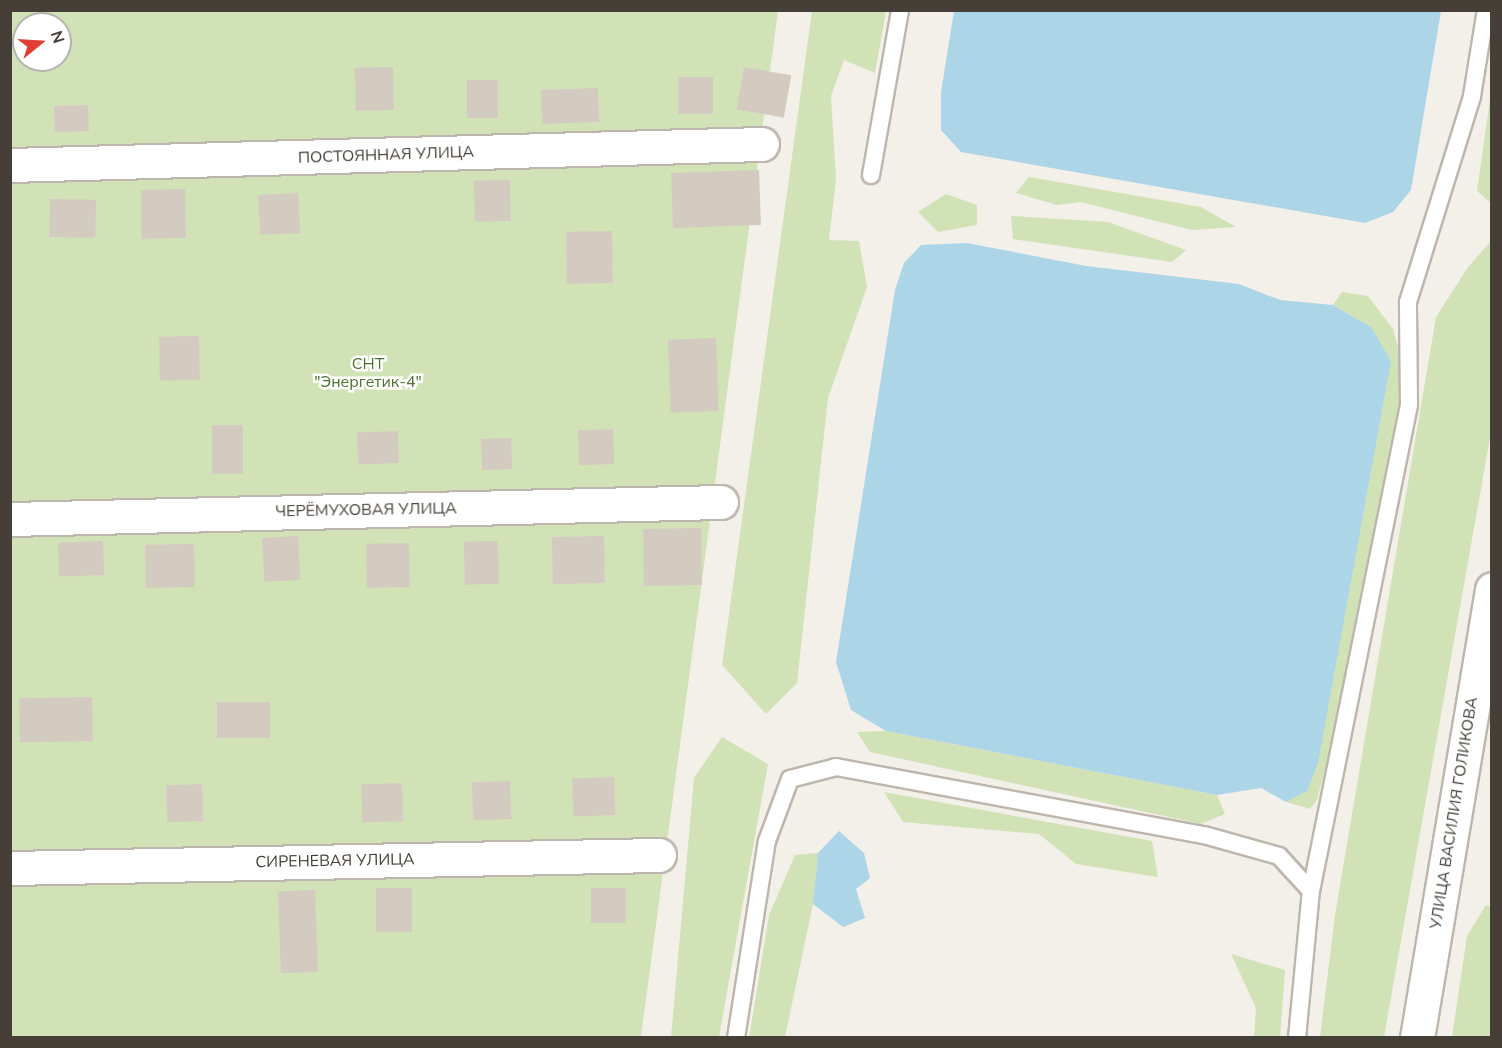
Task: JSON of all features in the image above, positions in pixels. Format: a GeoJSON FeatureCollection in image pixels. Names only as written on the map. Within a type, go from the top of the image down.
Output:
{"type":"FeatureCollection","features":[{"type":"Feature","properties":{"kind":"street","name":"ПОСТОЯННАЯ УЛИЦА"},"geometry":{"type":"LineString","coordinates":[[10,165],[762,144]]}},
{"type":"Feature","properties":{"kind":"street","name":"ЧЕРЁМУХОВАЯ УЛИЦА"},"geometry":{"type":"LineString","coordinates":[[10,519],[721,502]]}},
{"type":"Feature","properties":{"kind":"street","name":"УЛИЦА ВАСИЛИЯ ГОЛИКОВА"},"geometry":{"type":"LineString","coordinates":[[1417,1038],[1491,589]]}},
{"type":"Feature","properties":{"kind":"street","name":"СИРЕНЕВАЯ УЛИЦА"},"geometry":{"type":"LineString","coordinates":[[10,868],[658,855]]}},
{"type":"Feature","properties":{"kind":"lane"},"geometry":{"type":"LineString","coordinates":[[871,175],[900,10]]}},
{"type":"Feature","properties":{"kind":"lane"},"geometry":{"type":"LineString","coordinates":[[1297,1038],[1311,891],[1409,405],[1408,303],[1472,96],[1486,10]]}},
{"type":"Feature","properties":{"kind":"lane"},"geometry":{"type":"LineString","coordinates":[[736,1038],[767,841],[790,779],[836,767],[1204,835],[1279,856],[1311,891]]}},
{"type":"Feature","properties":{"kind":"green space","name":"СНТ \"Энергетик-4\""},"geometry":{"type":"Polygon","coordinates":[[[10,11],[778,11],[641,1037],[11,1037],[10,11]]]}},
{"type":"Feature","properties":{"kind":"green space"},"geometry":{"type":"Polygon","coordinates":[[[812,11],[886,11],[875,73],[844,60],[831,96],[836,179],[829,240],[859,241],[867,287],[828,398],[797,683],[766,714],[722,665],[812,11]]]}},
{"type":"Feature","properties":{"kind":"green space"},"geometry":{"type":"Polygon","coordinates":[[[1491,92],[1492,203],[1477,191],[1491,92]]]}},
{"type":"Feature","properties":{"kind":"green space"},"geometry":{"type":"Polygon","coordinates":[[[1029,177],[1201,207],[1236,227],[1192,230],[1081,202],[1057,205],[1016,193],[1029,177]]]}},
{"type":"Feature","properties":{"kind":"green space"},"geometry":{"type":"Polygon","coordinates":[[[946,194],[977,205],[977,225],[938,232],[918,212],[946,194]]]}},
{"type":"Feature","properties":{"kind":"green space"},"geometry":{"type":"Polygon","coordinates":[[[1011,216],[1108,222],[1186,250],[1172,262],[1013,239],[1011,216]]]}},
{"type":"Feature","properties":{"kind":"green space"},"geometry":{"type":"Polygon","coordinates":[[[1491,241],[1491,432],[1384,1037],[1320,1037],[1335,915],[1436,317],[1468,267],[1491,241]]]}},
{"type":"Feature","properties":{"kind":"green space"},"geometry":{"type":"Polygon","coordinates":[[[1342,292],[1368,296],[1393,329],[1401,358],[1400,412],[1338,721],[1317,800],[1310,809],[1286,802],[1307,791],[1371,327],[1333,305],[1342,292]]]}},
{"type":"Feature","properties":{"kind":"green space"},"geometry":{"type":"Polygon","coordinates":[[[886,731],[1217,795],[1225,814],[1201,824],[870,752],[857,732],[886,731]]]}},
{"type":"Feature","properties":{"kind":"green space"},"geometry":{"type":"Polygon","coordinates":[[[722,737],[768,764],[719,1037],[671,1037],[694,778],[722,737]]]}},
{"type":"Feature","properties":{"kind":"green space"},"geometry":{"type":"Polygon","coordinates":[[[884,792],[1152,841],[1158,877],[1076,864],[1039,834],[903,822],[884,792]]]}},
{"type":"Feature","properties":{"kind":"green space"},"geometry":{"type":"Polygon","coordinates":[[[818,853],[813,904],[785,1037],[749,1038],[769,915],[795,855],[818,853]]]}},
{"type":"Feature","properties":{"kind":"green space"},"geometry":{"type":"Polygon","coordinates":[[[1486,905],[1492,909],[1491,1037],[1452,1037],[1467,936],[1486,905]]]}},
{"type":"Feature","properties":{"kind":"green space"},"geometry":{"type":"Polygon","coordinates":[[[1231,954],[1285,970],[1280,1037],[1254,1037],[1256,1008],[1231,954]]]}},
{"type":"Feature","properties":{"kind":"water"},"geometry":{"type":"Polygon","coordinates":[[[954,11],[1441,11],[1411,190],[1393,212],[1365,223],[961,152],[941,130],[941,92],[954,11]]]}},
{"type":"Feature","properties":{"kind":"water"},"geometry":{"type":"Polygon","coordinates":[[[967,243],[1086,266],[1239,284],[1280,300],[1333,305],[1371,327],[1391,361],[1318,763],[1307,791],[1286,802],[1261,788],[1217,795],[886,731],[851,710],[836,662],[895,290],[904,263],[921,245],[967,243]]]}},
{"type":"Feature","properties":{"kind":"water"},"geometry":{"type":"Polygon","coordinates":[[[839,831],[864,853],[870,878],[856,889],[865,918],[843,927],[813,904],[818,853],[839,831]]]}},
{"type":"Feature","properties":{"kind":"building"},"geometry":{"type":"Polygon","coordinates":[[[393,67],[394,110],[356,111],[355,68],[393,67]]]}},
{"type":"Feature","properties":{"kind":"building"},"geometry":{"type":"Polygon","coordinates":[[[744,67],[791,75],[784,118],[737,109],[744,67]]]}},
{"type":"Feature","properties":{"kind":"building"},"geometry":{"type":"Polygon","coordinates":[[[678,77],[713,77],[713,114],[678,114],[678,77]]]}},
{"type":"Feature","properties":{"kind":"building"},"geometry":{"type":"Polygon","coordinates":[[[467,80],[498,80],[498,118],[467,118],[467,80]]]}},
{"type":"Feature","properties":{"kind":"building"},"geometry":{"type":"Polygon","coordinates":[[[598,88],[599,122],[542,124],[541,90],[598,88]]]}},
{"type":"Feature","properties":{"kind":"building"},"geometry":{"type":"Polygon","coordinates":[[[88,105],[89,131],[55,132],[54,106],[88,105]]]}},
{"type":"Feature","properties":{"kind":"building"},"geometry":{"type":"Polygon","coordinates":[[[759,170],[761,225],[673,228],[671,173],[759,170]]]}},
{"type":"Feature","properties":{"kind":"building"},"geometry":{"type":"Polygon","coordinates":[[[510,180],[511,221],[475,222],[474,181],[510,180]]]}},
{"type":"Feature","properties":{"kind":"building"},"geometry":{"type":"Polygon","coordinates":[[[185,189],[186,238],[142,239],[141,190],[185,189]]]}},
{"type":"Feature","properties":{"kind":"building"},"geometry":{"type":"Polygon","coordinates":[[[298,193],[300,233],[260,235],[258,195],[298,193]]]}},
{"type":"Feature","properties":{"kind":"building"},"geometry":{"type":"Polygon","coordinates":[[[50,199],[96,200],[95,238],[49,237],[50,199]]]}},
{"type":"Feature","properties":{"kind":"building"},"geometry":{"type":"Polygon","coordinates":[[[612,231],[613,283],[567,284],[566,232],[612,231]]]}},
{"type":"Feature","properties":{"kind":"building"},"geometry":{"type":"Polygon","coordinates":[[[199,336],[200,380],[160,381],[159,337],[199,336]]]}},
{"type":"Feature","properties":{"kind":"building"},"geometry":{"type":"Polygon","coordinates":[[[716,338],[719,411],[671,413],[668,340],[716,338]]]}},
{"type":"Feature","properties":{"kind":"building"},"geometry":{"type":"Polygon","coordinates":[[[212,425],[243,425],[243,474],[212,474],[212,425]]]}},
{"type":"Feature","properties":{"kind":"building"},"geometry":{"type":"Polygon","coordinates":[[[613,429],[614,464],[579,465],[578,430],[613,429]]]}},
{"type":"Feature","properties":{"kind":"building"},"geometry":{"type":"Polygon","coordinates":[[[398,431],[399,463],[358,464],[357,432],[398,431]]]}},
{"type":"Feature","properties":{"kind":"building"},"geometry":{"type":"Polygon","coordinates":[[[511,438],[512,469],[482,470],[481,439],[511,438]]]}},
{"type":"Feature","properties":{"kind":"building"},"geometry":{"type":"Polygon","coordinates":[[[701,528],[702,585],[644,586],[643,529],[701,528]]]}},
{"type":"Feature","properties":{"kind":"building"},"geometry":{"type":"Polygon","coordinates":[[[298,536],[300,580],[264,582],[262,538],[298,536]]]}},
{"type":"Feature","properties":{"kind":"building"},"geometry":{"type":"Polygon","coordinates":[[[604,536],[605,583],[553,584],[552,537],[604,536]]]}},
{"type":"Feature","properties":{"kind":"building"},"geometry":{"type":"Polygon","coordinates":[[[103,541],[104,575],[59,577],[58,543],[103,541]]]}},
{"type":"Feature","properties":{"kind":"building"},"geometry":{"type":"Polygon","coordinates":[[[498,541],[499,584],[465,585],[464,542],[498,541]]]}},
{"type":"Feature","properties":{"kind":"building"},"geometry":{"type":"Polygon","coordinates":[[[409,543],[410,587],[367,588],[366,544],[409,543]]]}},
{"type":"Feature","properties":{"kind":"building"},"geometry":{"type":"Polygon","coordinates":[[[194,544],[195,587],[146,588],[145,545],[194,544]]]}},
{"type":"Feature","properties":{"kind":"building"},"geometry":{"type":"Polygon","coordinates":[[[92,697],[93,741],[20,742],[19,698],[92,697]]]}},
{"type":"Feature","properties":{"kind":"building"},"geometry":{"type":"Polygon","coordinates":[[[217,702],[270,702],[270,738],[217,738],[217,702]]]}},
{"type":"Feature","properties":{"kind":"building"},"geometry":{"type":"Polygon","coordinates":[[[614,777],[615,815],[573,816],[572,778],[614,777]]]}},
{"type":"Feature","properties":{"kind":"building"},"geometry":{"type":"Polygon","coordinates":[[[510,781],[511,819],[473,820],[472,782],[510,781]]]}},
{"type":"Feature","properties":{"kind":"building"},"geometry":{"type":"Polygon","coordinates":[[[402,783],[403,821],[362,822],[361,784],[402,783]]]}},
{"type":"Feature","properties":{"kind":"building"},"geometry":{"type":"Polygon","coordinates":[[[202,784],[203,821],[167,822],[166,785],[202,784]]]}},
{"type":"Feature","properties":{"kind":"building"},"geometry":{"type":"Polygon","coordinates":[[[376,888],[412,888],[412,932],[376,932],[376,888]]]}},
{"type":"Feature","properties":{"kind":"building"},"geometry":{"type":"Polygon","coordinates":[[[591,888],[626,888],[626,923],[591,923],[591,888]]]}},
{"type":"Feature","properties":{"kind":"building"},"geometry":{"type":"Polygon","coordinates":[[[315,890],[318,972],[281,973],[278,891],[315,890]]]}}]}
